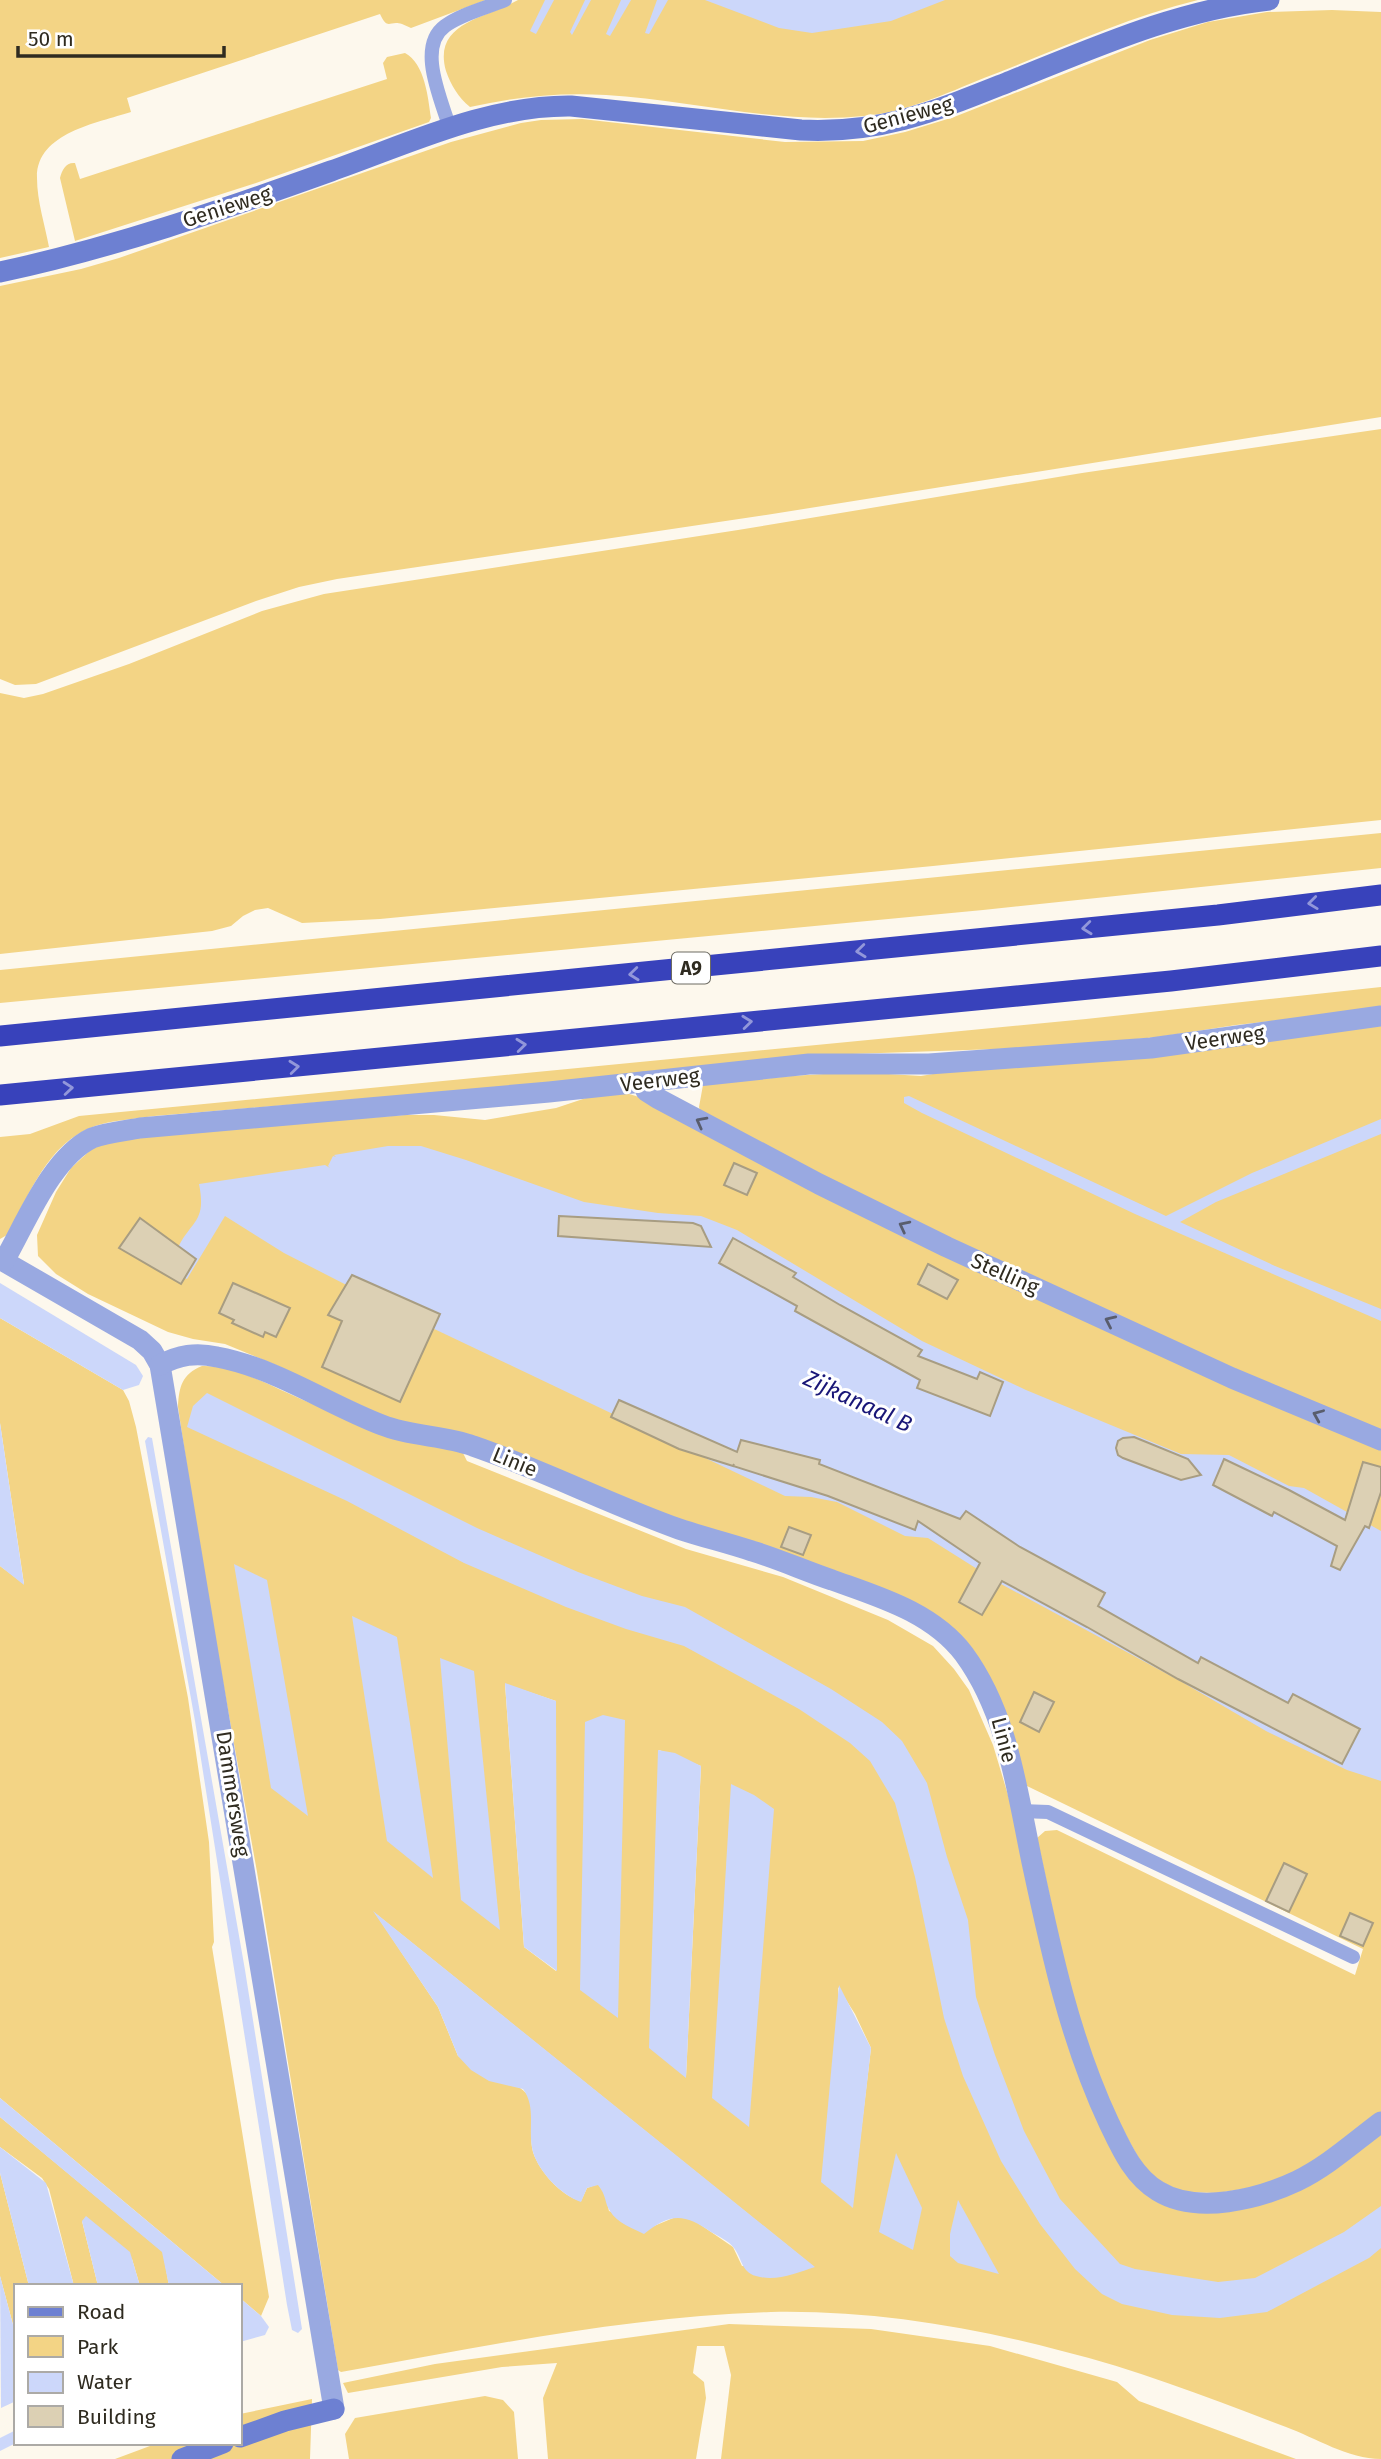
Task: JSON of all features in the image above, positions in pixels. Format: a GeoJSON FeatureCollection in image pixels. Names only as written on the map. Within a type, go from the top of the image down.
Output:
{"type":"FeatureCollection","features":[{"type":"Feature","properties":{"kind":"highway","name":"A9"},"geometry":{"type":"LineString","coordinates":[[0,1036],[1218,915],[1381,895]]}},
{"type":"Feature","properties":{"kind":"highway"},"geometry":{"type":"LineString","coordinates":[[0,1095],[1130,985],[1381,956]]}},
{"type":"Feature","properties":{"kind":"street","name":"Genieweg"},"geometry":{"type":"LineString","coordinates":[[0,272],[99,249],[495,115],[549,106],[610,108],[802,130],[871,128],[936,110],[1166,21],[1224,6],[1269,0]]}},
{"type":"Feature","properties":{"kind":"street","name":"Veerweg"},"geometry":{"type":"LineString","coordinates":[[2,1260],[61,1165],[83,1143],[104,1134],[140,1128],[643,1082],[808,1064],[929,1064],[1151,1048],[1381,1016]]}},
{"type":"Feature","properties":{"kind":"street","name":"Stelling"},"geometry":{"type":"LineString","coordinates":[[643,1082],[646,1091],[657,1098],[914,1231],[1232,1378],[1381,1440]]}},
{"type":"Feature","properties":{"kind":"street"},"geometry":{"type":"LineString","coordinates":[[2,1260],[140,1340],[152,1351],[160,1365]]}},
{"type":"Feature","properties":{"kind":"street","name":"Linie"},"geometry":{"type":"LineString","coordinates":[[160,1365],[178,1356],[199,1354],[237,1362],[279,1378],[379,1424],[402,1432],[472,1445],[667,1524],[757,1552],[887,1600],[920,1616],[955,1643],[989,1694],[1001,1724],[1060,1985],[1083,2066],[1121,2149],[1145,2182],[1165,2195],[1188,2202],[1248,2198],[1277,2190],[1311,2174],[1381,2122]]}},
{"type":"Feature","properties":{"kind":"street","name":"Dammersweg"},"geometry":{"type":"LineString","coordinates":[[160,1365],[334,2409],[285,2421],[242,2436]]}},
{"type":"Feature","properties":{"kind":"street"},"geometry":{"type":"LineString","coordinates":[[182,2459],[218,2445]]}},
{"type":"Feature","properties":{"kind":"lane"},"geometry":{"type":"LineString","coordinates":[[450,129],[430,60],[431,45],[438,32],[449,23],[505,0]]}},
{"type":"Feature","properties":{"kind":"lane"},"geometry":{"type":"LineString","coordinates":[[1021,1811],[1048,1812],[1353,1957]]}},
{"type":"Feature","properties":{"kind":"green space"},"geometry":{"type":"Polygon","coordinates":[[[0,0],[486,0],[411,28],[398,23],[387,24],[380,14],[127,98],[131,112],[71,132],[46,150],[39,163],[38,195],[49,247],[0,258],[0,0]]]}},
{"type":"Feature","properties":{"kind":"green space"},"geometry":{"type":"Polygon","coordinates":[[[518,0],[1198,0],[1116,25],[910,106],[880,114],[831,118],[767,115],[589,94],[537,96],[470,107],[455,90],[446,71],[444,55],[447,42],[454,32],[465,24],[518,0]]]}},
{"type":"Feature","properties":{"kind":"green space"},"geometry":{"type":"Polygon","coordinates":[[[1267,12],[1381,12],[1381,417],[766,515],[337,579],[299,587],[256,601],[36,684],[15,685],[0,679],[0,286],[119,258],[451,142],[521,123],[582,119],[785,142],[863,141],[954,117],[1150,40],[1208,22],[1267,12]]]}},
{"type":"Feature","properties":{"kind":"green space"},"geometry":{"type":"Polygon","coordinates":[[[405,53],[412,58],[421,73],[431,118],[429,122],[256,183],[75,241],[60,178],[67,165],[75,163],[80,179],[387,79],[383,63],[387,57],[405,53]]]}},
{"type":"Feature","properties":{"kind":"green space"},"geometry":{"type":"Polygon","coordinates":[[[1381,429],[1381,820],[380,919],[302,923],[268,908],[255,910],[231,926],[212,931],[0,954],[0,693],[24,698],[43,694],[129,664],[262,611],[324,594],[1082,473],[1381,429]]]}},
{"type":"Feature","properties":{"kind":"green space"},"geometry":{"type":"Polygon","coordinates":[[[1381,833],[1381,868],[983,910],[0,1003],[0,970],[1381,833]]]}},
{"type":"Feature","properties":{"kind":"green space"},"geometry":{"type":"Polygon","coordinates":[[[1381,987],[1381,1009],[1236,1025],[1158,1037],[1052,1047],[823,1055],[109,1122],[78,1134],[64,1144],[32,1187],[7,1235],[0,1239],[0,1137],[30,1134],[79,1116],[1086,1019],[1381,987]]]}},
{"type":"Feature","properties":{"kind":"green space"},"geometry":{"type":"Polygon","coordinates":[[[1381,1026],[1381,1434],[985,1257],[701,1114],[699,1107],[703,1085],[856,1072],[921,1076],[980,1066],[1381,1026]]]}},
{"type":"Feature","properties":{"kind":"green space"},"geometry":{"type":"Polygon","coordinates":[[[626,1093],[1381,1445],[1381,2112],[1309,2166],[1261,2186],[1218,2193],[1182,2192],[1148,2175],[1108,2103],[1071,1995],[1037,1838],[1045,1831],[1057,1830],[1355,1975],[1363,1949],[1027,1786],[969,1647],[684,1522],[400,1424],[225,1344],[168,1332],[88,1294],[56,1274],[38,1256],[37,1235],[56,1192],[71,1168],[96,1145],[151,1134],[405,1115],[485,1120],[556,1108],[595,1095],[626,1093]]]}},
{"type":"Feature","properties":{"kind":"green space"},"geometry":{"type":"Polygon","coordinates":[[[0,1318],[123,1390],[129,1401],[188,1698],[209,1842],[214,1942],[212,1947],[269,2297],[261,2316],[242,2300],[242,2284],[223,2284],[0,2098],[0,1566],[24,1584],[0,1423],[0,1318]]]}},
{"type":"Feature","properties":{"kind":"green space"},"geometry":{"type":"Polygon","coordinates":[[[202,1366],[229,1369],[308,1402],[462,1451],[467,1461],[686,1549],[783,1577],[888,1620],[933,1646],[969,1690],[993,1745],[1011,1805],[1056,2003],[1071,2055],[1117,2160],[1213,2210],[1381,2131],[1381,2459],[1344,2452],[1203,2396],[1091,2359],[991,2334],[881,2317],[771,2312],[664,2320],[555,2334],[341,2372],[338,2370],[257,1872],[200,1554],[178,1407],[183,1382],[195,1369],[202,1366]],[[505,1684],[524,1947],[556,1971],[556,1701],[505,1684]],[[659,1750],[686,2077],[701,1766],[659,1750]],[[375,1913],[438,2007],[458,2056],[526,2093],[532,2113],[533,2152],[546,2175],[566,2194],[581,2201],[587,2188],[598,2184],[605,2194],[609,2211],[654,2226],[678,2216],[695,2221],[733,2247],[742,2266],[814,2267],[375,1913]],[[838,1987],[852,2208],[871,2048],[855,2014],[838,1987]]]}},
{"type":"Feature","properties":{"kind":"green space"},"geometry":{"type":"Polygon","coordinates":[[[0,2117],[163,2252],[169,2284],[139,2284],[132,2259],[82,2221],[98,2284],[73,2284],[49,2189],[42,2178],[0,2147],[0,2117]]]}},
{"type":"Feature","properties":{"kind":"green space"},"geometry":{"type":"Polygon","coordinates":[[[0,2173],[28,2284],[14,2284],[14,2328],[0,2276],[0,2173]]]}},
{"type":"Feature","properties":{"kind":"green space"},"geometry":{"type":"Polygon","coordinates":[[[729,2324],[871,2329],[990,2346],[1117,2382],[1139,2401],[1296,2459],[721,2459],[731,2375],[724,2346],[697,2346],[693,2373],[704,2382],[706,2398],[696,2459],[548,2459],[543,2398],[557,2363],[502,2367],[348,2393],[343,2383],[435,2364],[729,2324]]]}},
{"type":"Feature","properties":{"kind":"green space"},"geometry":{"type":"Polygon","coordinates":[[[485,2396],[503,2400],[514,2412],[518,2459],[349,2459],[345,2434],[355,2418],[485,2396]]]}},
{"type":"Feature","properties":{"kind":"green space"},"geometry":{"type":"Polygon","coordinates":[[[312,2399],[310,2459],[115,2459],[153,2445],[242,2445],[242,2414],[312,2399]]]}},
{"type":"Feature","properties":{"kind":"water"},"geometry":{"type":"Polygon","coordinates":[[[545,0],[554,0],[536,34],[530,31],[545,0]]]}},
{"type":"Feature","properties":{"kind":"water"},"geometry":{"type":"Polygon","coordinates":[[[585,0],[591,0],[572,35],[570,32],[585,0]]]}},
{"type":"Feature","properties":{"kind":"water"},"geometry":{"type":"Polygon","coordinates":[[[621,0],[631,0],[610,36],[606,34],[621,0]]]}},
{"type":"Feature","properties":{"kind":"water"},"geometry":{"type":"Polygon","coordinates":[[[657,0],[668,0],[649,34],[645,33],[657,0]]]}},
{"type":"Feature","properties":{"kind":"water"},"geometry":{"type":"Polygon","coordinates":[[[705,0],[945,0],[891,21],[812,33],[779,28],[705,0]]]}},
{"type":"Feature","properties":{"kind":"water"},"geometry":{"type":"Polygon","coordinates":[[[909,1096],[1166,1216],[1252,1173],[1381,1119],[1381,1134],[1216,1202],[1180,1222],[1275,1266],[1381,1309],[1381,1321],[1135,1214],[922,1113],[904,1103],[904,1097],[909,1096]]]}},
{"type":"Feature","properties":{"kind":"water","name":"Zijkanaal B"},"geometry":{"type":"Polygon","coordinates":[[[388,1146],[421,1146],[584,1202],[658,1213],[701,1216],[737,1230],[922,1341],[1026,1390],[1181,1454],[1229,1455],[1289,1486],[1304,1488],[1381,1531],[1381,1781],[1347,1770],[1266,1731],[1182,1682],[1001,1584],[928,1538],[905,1536],[837,1502],[785,1496],[407,1316],[284,1253],[225,1216],[187,1279],[171,1271],[182,1240],[199,1215],[199,1184],[325,1165],[330,1168],[328,1166],[333,1156],[336,1157],[334,1155],[388,1146]]]}},
{"type":"Feature","properties":{"kind":"water"},"geometry":{"type":"Polygon","coordinates":[[[0,1283],[136,1365],[143,1376],[139,1385],[123,1390],[0,1318],[0,1283]]]}},
{"type":"Feature","properties":{"kind":"water"},"geometry":{"type":"Polygon","coordinates":[[[207,1393],[477,1528],[578,1572],[642,1596],[685,1607],[831,1689],[882,1722],[902,1741],[927,1783],[968,1920],[976,1997],[1024,2131],[1060,2199],[1120,2264],[1135,2269],[1218,2282],[1255,2278],[1344,2232],[1381,2206],[1381,2248],[1369,2258],[1267,2312],[1220,2318],[1172,2315],[1122,2304],[1102,2294],[1075,2269],[1040,2224],[1001,2161],[963,2076],[944,2018],[915,1877],[895,1803],[870,1761],[850,1743],[799,1709],[684,1646],[566,1607],[464,1563],[347,1501],[187,1427],[193,1406],[207,1393]]]}},
{"type":"Feature","properties":{"kind":"water"},"geometry":{"type":"Polygon","coordinates":[[[0,1423],[24,1585],[0,1566],[0,1423]]]}},
{"type":"Feature","properties":{"kind":"water"},"geometry":{"type":"Polygon","coordinates":[[[148,1437],[152,1438],[245,1970],[302,2329],[298,2333],[292,2330],[287,2305],[195,1721],[145,1441],[148,1437]]]}},
{"type":"Feature","properties":{"kind":"water"},"geometry":{"type":"Polygon","coordinates":[[[234,1564],[267,1580],[308,1816],[271,1788],[234,1564]]]}},
{"type":"Feature","properties":{"kind":"water"},"geometry":{"type":"Polygon","coordinates":[[[352,1616],[397,1637],[433,1878],[387,1841],[352,1616]]]}},
{"type":"Feature","properties":{"kind":"water"},"geometry":{"type":"Polygon","coordinates":[[[440,1658],[474,1671],[500,1930],[461,1900],[440,1658]]]}},
{"type":"Feature","properties":{"kind":"water"},"geometry":{"type":"Polygon","coordinates":[[[505,1683],[556,1701],[557,1971],[524,1947],[505,1683]]]}},
{"type":"Feature","properties":{"kind":"water"},"geometry":{"type":"Polygon","coordinates":[[[603,1715],[625,1720],[618,2018],[580,1990],[585,1722],[603,1715]]]}},
{"type":"Feature","properties":{"kind":"water"},"geometry":{"type":"Polygon","coordinates":[[[658,1750],[675,1753],[701,1766],[686,2078],[649,2048],[658,1750]]]}},
{"type":"Feature","properties":{"kind":"water"},"geometry":{"type":"Polygon","coordinates":[[[731,1784],[774,1809],[749,2127],[712,2098],[731,1784]]]}},
{"type":"Feature","properties":{"kind":"water"},"geometry":{"type":"Polygon","coordinates":[[[373,1911],[815,2267],[778,2277],[756,2276],[747,2271],[729,2243],[693,2221],[670,2219],[644,2234],[625,2225],[613,2215],[598,2185],[587,2188],[581,2202],[559,2188],[540,2167],[533,2152],[530,2104],[523,2089],[489,2081],[471,2070],[458,2056],[438,2007],[373,1911]]]}},
{"type":"Feature","properties":{"kind":"water"},"geometry":{"type":"Polygon","coordinates":[[[839,1985],[871,2048],[853,2208],[821,2182],[839,1985]]]}},
{"type":"Feature","properties":{"kind":"water"},"geometry":{"type":"Polygon","coordinates":[[[0,2098],[223,2284],[169,2284],[162,2252],[0,2117],[0,2098]]]}},
{"type":"Feature","properties":{"kind":"water"},"geometry":{"type":"Polygon","coordinates":[[[0,2147],[46,2183],[73,2284],[28,2284],[0,2173],[0,2147]]]}},
{"type":"Feature","properties":{"kind":"water"},"geometry":{"type":"Polygon","coordinates":[[[896,2153],[922,2208],[913,2250],[879,2232],[896,2153]]]}},
{"type":"Feature","properties":{"kind":"water"},"geometry":{"type":"Polygon","coordinates":[[[958,2200],[999,2274],[958,2263],[950,2256],[950,2234],[958,2200]]]}},
{"type":"Feature","properties":{"kind":"water"},"geometry":{"type":"Polygon","coordinates":[[[86,2216],[130,2252],[139,2284],[98,2284],[82,2221],[86,2216]]]}},
{"type":"Feature","properties":{"kind":"water"},"geometry":{"type":"Polygon","coordinates":[[[0,2276],[14,2328],[14,2402],[1,2408],[0,2276]]]}},
{"type":"Feature","properties":{"kind":"water"},"geometry":{"type":"Polygon","coordinates":[[[242,2300],[269,2327],[265,2335],[242,2341],[242,2300]]]}},
{"type":"Feature","properties":{"kind":"water"},"geometry":{"type":"Polygon","coordinates":[[[14,2431],[14,2444],[0,2451],[0,2438],[14,2431]]]}},
{"type":"Feature","properties":{"kind":"building"},"geometry":{"type":"Polygon","coordinates":[[[734,1163],[757,1173],[747,1195],[724,1185],[734,1163]]]}},
{"type":"Feature","properties":{"kind":"building"},"geometry":{"type":"Polygon","coordinates":[[[559,1216],[693,1223],[701,1226],[711,1247],[558,1236],[559,1216]]]}},
{"type":"Feature","properties":{"kind":"building"},"geometry":{"type":"Polygon","coordinates":[[[140,1218],[196,1259],[181,1284],[119,1248],[140,1218]]]}},
{"type":"Feature","properties":{"kind":"building"},"geometry":{"type":"Polygon","coordinates":[[[733,1238],[796,1273],[793,1277],[840,1305],[922,1350],[918,1356],[977,1379],[980,1372],[1003,1382],[990,1416],[917,1388],[920,1380],[795,1311],[797,1306],[719,1263],[733,1238]]]}},
{"type":"Feature","properties":{"kind":"building"},"geometry":{"type":"Polygon","coordinates":[[[928,1264],[958,1280],[947,1299],[918,1284],[928,1264]]]}},
{"type":"Feature","properties":{"kind":"building"},"geometry":{"type":"Polygon","coordinates":[[[352,1275],[440,1314],[400,1402],[322,1367],[342,1321],[328,1315],[352,1275]]]}},
{"type":"Feature","properties":{"kind":"building"},"geometry":{"type":"Polygon","coordinates":[[[233,1283],[290,1308],[276,1337],[265,1332],[263,1337],[232,1323],[234,1320],[219,1313],[233,1283]]]}},
{"type":"Feature","properties":{"kind":"building"},"geometry":{"type":"Polygon","coordinates":[[[619,1400],[737,1452],[741,1440],[820,1460],[819,1464],[960,1519],[966,1511],[1020,1547],[1105,1593],[1098,1606],[1198,1663],[1201,1657],[1288,1703],[1293,1694],[1360,1729],[1342,1764],[1178,1679],[1002,1581],[982,1615],[959,1602],[980,1563],[918,1521],[915,1530],[828,1496],[679,1449],[611,1417],[619,1400]]]}},
{"type":"Feature","properties":{"kind":"building"},"geometry":{"type":"Polygon","coordinates":[[[1134,1437],[1188,1459],[1201,1475],[1181,1480],[1118,1455],[1118,1441],[1134,1437]]]}},
{"type":"Feature","properties":{"kind":"building"},"geometry":{"type":"Polygon","coordinates":[[[1224,1459],[1345,1520],[1363,1462],[1381,1467],[1381,1492],[1369,1528],[1365,1526],[1340,1570],[1331,1566],[1337,1546],[1274,1512],[1272,1516],[1213,1485],[1224,1459]]]}},
{"type":"Feature","properties":{"kind":"building"},"geometry":{"type":"Polygon","coordinates":[[[789,1527],[811,1535],[803,1555],[781,1547],[789,1527]]]}},
{"type":"Feature","properties":{"kind":"building"},"geometry":{"type":"Polygon","coordinates":[[[1034,1692],[1054,1702],[1039,1732],[1020,1722],[1034,1692]]]}},
{"type":"Feature","properties":{"kind":"building"},"geometry":{"type":"Polygon","coordinates":[[[1284,1863],[1307,1874],[1289,1912],[1266,1901],[1284,1863]]]}},
{"type":"Feature","properties":{"kind":"building"},"geometry":{"type":"Polygon","coordinates":[[[1350,1913],[1373,1923],[1363,1946],[1340,1936],[1350,1913]]]}}]}
